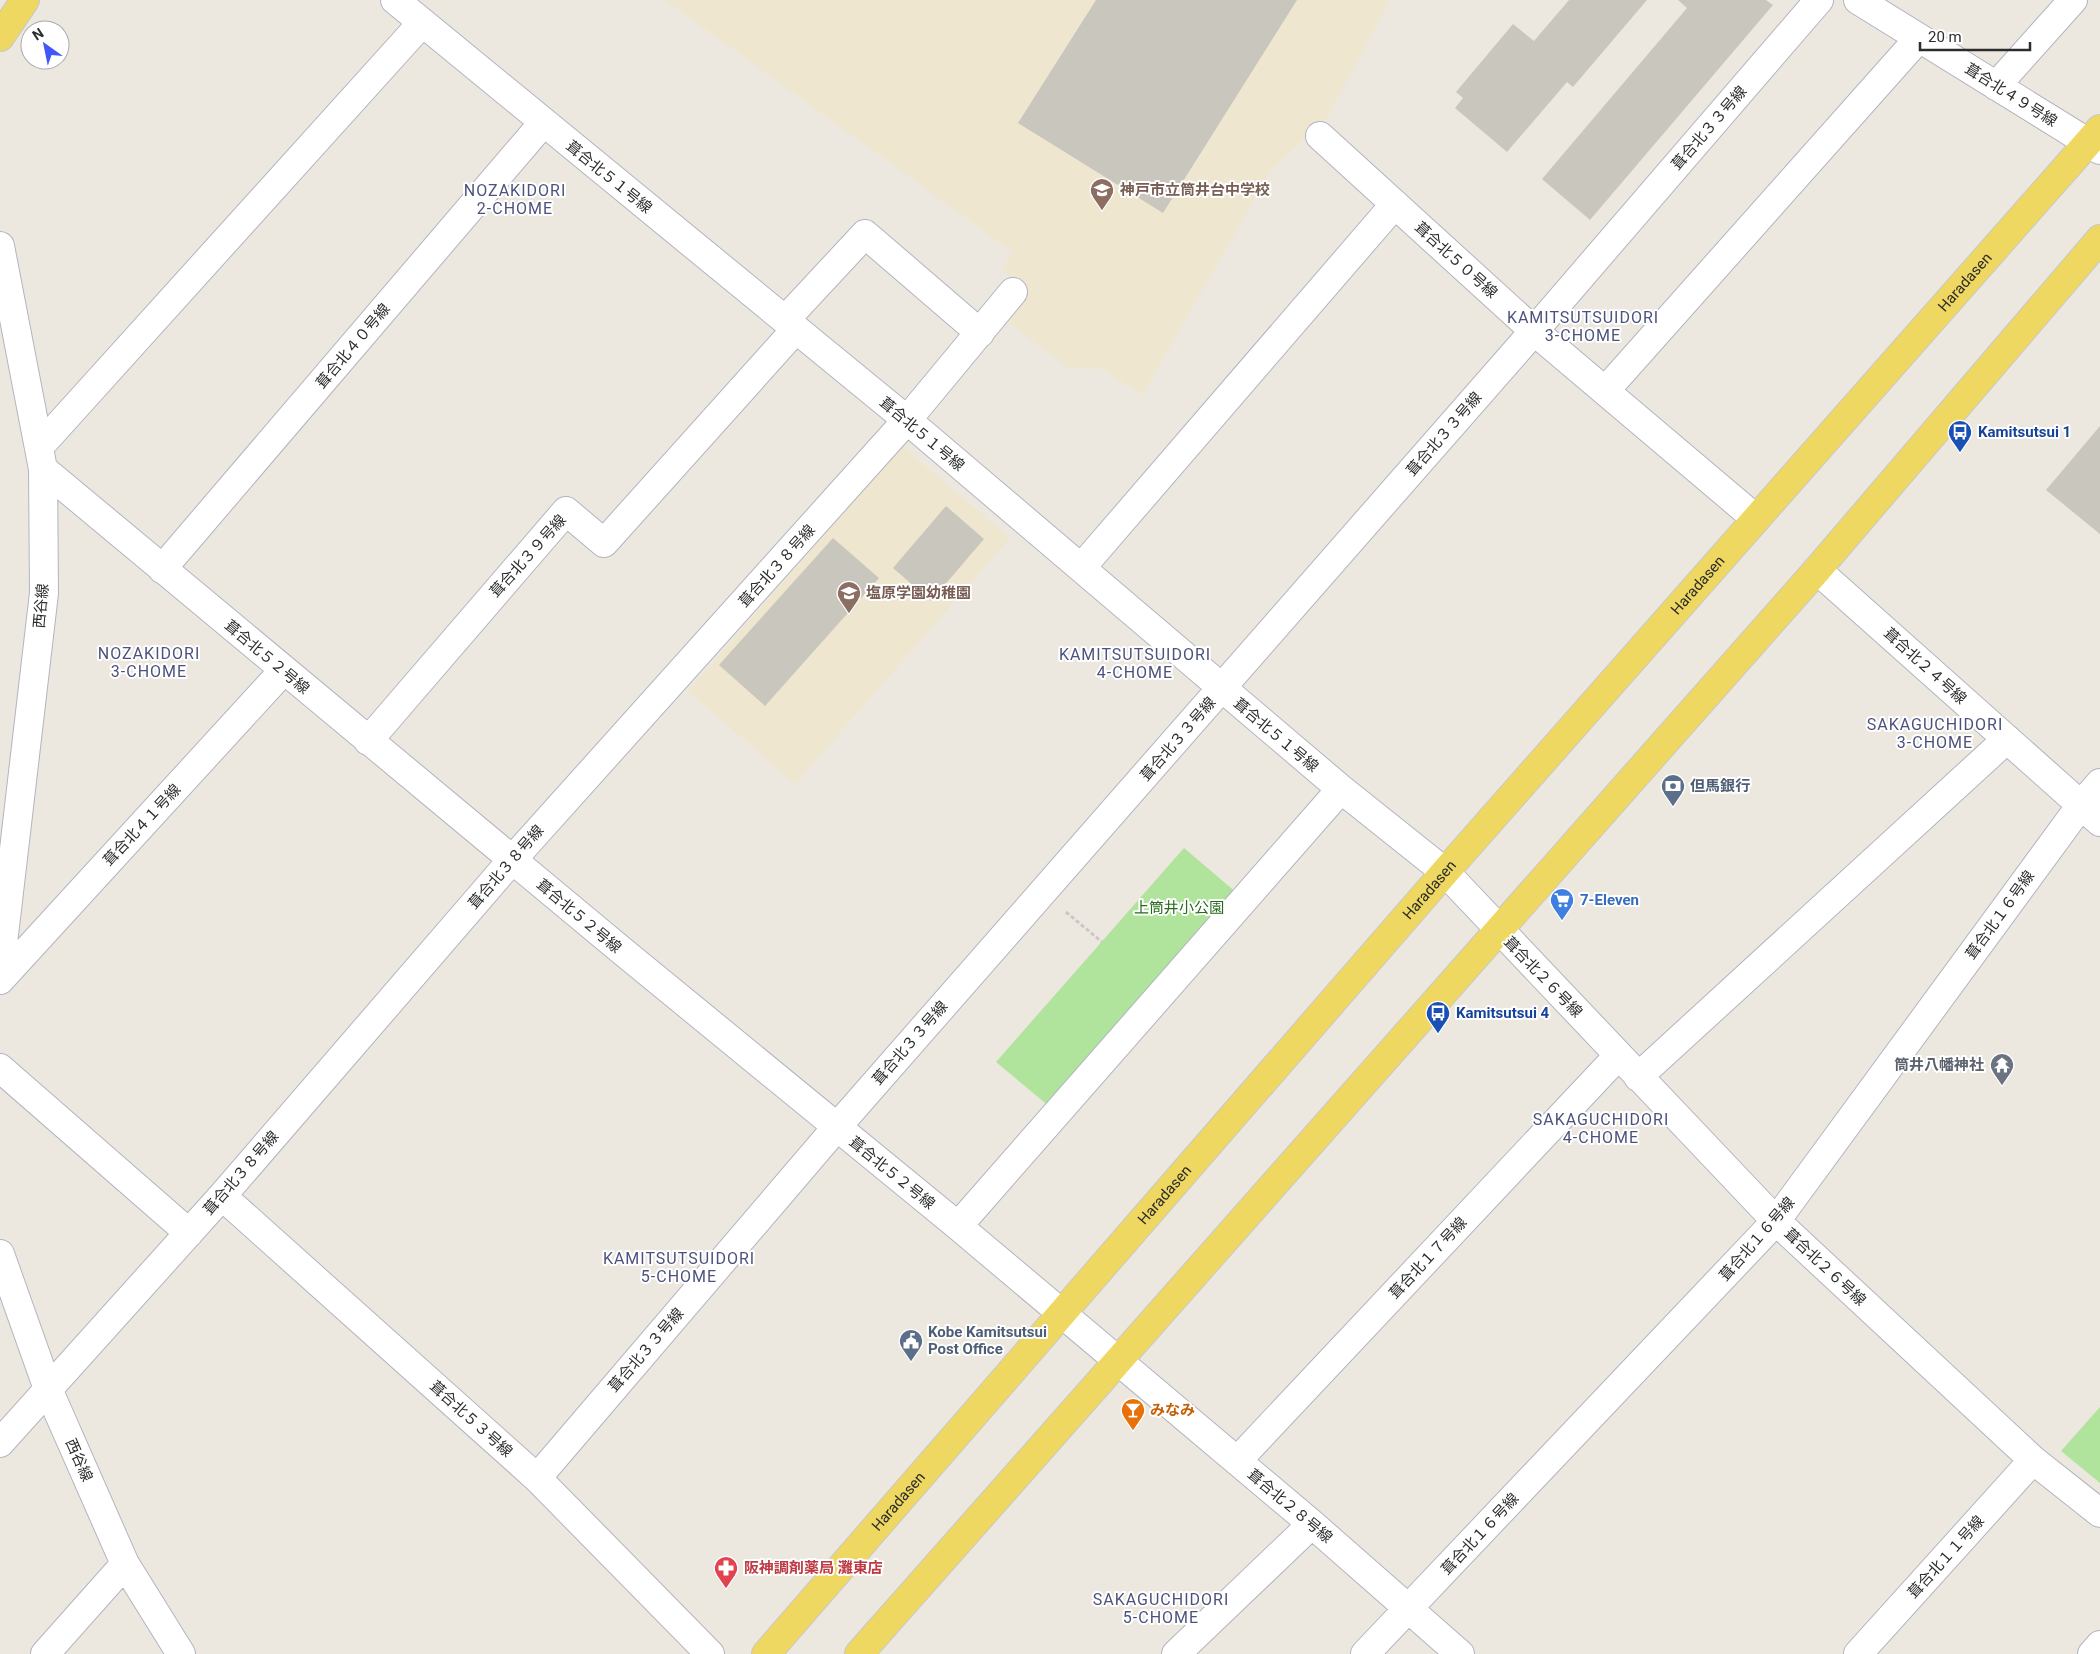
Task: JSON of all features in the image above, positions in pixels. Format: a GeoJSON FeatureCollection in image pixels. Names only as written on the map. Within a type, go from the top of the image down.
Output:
{"type":"FeatureCollection","features":[{"type":"Feature","properties":{"kind":"main road"},"geometry":{"type":"LineString","coordinates":[[0,37],[25,0]]}},
{"type":"Feature","properties":{"kind":"main road","name":"Haradasen"},"geometry":{"type":"LineString","coordinates":[[766,1654],[1755,518],[2096,141]]}},
{"type":"Feature","properties":{"kind":"main road"},"geometry":{"type":"LineString","coordinates":[[859,1654],[1817,570],[2100,239]]}},
{"type":"Feature","properties":{"kind":"street","name":"葺合北５１号線"},"geometry":{"type":"LineString","coordinates":[[395,0],[908,420],[1222,689],[1341,789],[1445,872]]}},
{"type":"Feature","properties":{"kind":"street","name":"葺合北３３号線"},"geometry":{"type":"LineString","coordinates":[[537,1478],[836,1128],[1534,331],[1819,0]]}},
{"type":"Feature","properties":{"kind":"street","name":"葺合北４９号線"},"geometry":{"type":"LineString","coordinates":[[1858,0],[1996,86],[2096,141]]}},
{"type":"Feature","properties":{"kind":"street"},"geometry":{"type":"LineString","coordinates":[[1996,86],[2072,0]]}},
{"type":"Feature","properties":{"kind":"street"},"geometry":{"type":"LineString","coordinates":[[41,458],[422,23]]}},
{"type":"Feature","properties":{"kind":"street"},"geometry":{"type":"LineString","coordinates":[[1605,391],[1919,38]]}},
{"type":"Feature","properties":{"kind":"street","name":"葺合北４０号線"},"geometry":{"type":"LineString","coordinates":[[162,569],[543,123]]}},
{"type":"Feature","properties":{"kind":"street","name":"葺合北５０号線"},"geometry":{"type":"LineString","coordinates":[[1320,136],[1534,331],[1755,518]]}},
{"type":"Feature","properties":{"kind":"street"},"geometry":{"type":"LineString","coordinates":[[1081,568],[1394,204]]}},
{"type":"Feature","properties":{"kind":"street"},"geometry":{"type":"LineString","coordinates":[[790,325],[865,234],[980,333]]}},
{"type":"Feature","properties":{"kind":"street","name":"西谷線"},"geometry":{"type":"LineString","coordinates":[[0,246],[41,458],[44,593],[0,969]]}},
{"type":"Feature","properties":{"kind":"street","name":"葺合北３８号線"},"geometry":{"type":"LineString","coordinates":[[0,1443],[222,1196],[512,860],[908,420],[1013,292]]}},
{"type":"Feature","properties":{"kind":"street","name":"葺合北３９号線"},"geometry":{"type":"LineString","coordinates":[[368,741],[566,511],[604,543],[790,325]]}},
{"type":"Feature","properties":{"kind":"street","name":"葺合北５２号線"},"geometry":{"type":"LineString","coordinates":[[41,458],[162,569],[836,1128],[958,1226],[1117,1361]]}},
{"type":"Feature","properties":{"kind":"street","name":"葺合北２４号線"},"geometry":{"type":"LineString","coordinates":[[1817,570],[2090,814]]}},
{"type":"Feature","properties":{"kind":"street","name":"葺合北４１号線"},"geometry":{"type":"LineString","coordinates":[[0,980],[284,671]]}},
{"type":"Feature","properties":{"kind":"street"},"geometry":{"type":"LineString","coordinates":[[1638,1077],[2007,739]]}},
{"type":"Feature","properties":{"kind":"street","name":"葺合北１６号線"},"geometry":{"type":"LineString","coordinates":[[1365,1654],[1776,1221],[2090,814],[2100,783]]}},
{"type":"Feature","properties":{"kind":"street"},"geometry":{"type":"LineString","coordinates":[[958,1226],[1341,789]]}},
{"type":"Feature","properties":{"kind":"street","name":"葺合北２６号線"},"geometry":{"type":"LineString","coordinates":[[1445,872],[1776,1221],[2034,1460],[2100,1513]]}},
{"type":"Feature","properties":{"kind":"street","name":"葺合北１７号線"},"geometry":{"type":"LineString","coordinates":[[1237,1461],[1618,1056]]}},
{"type":"Feature","properties":{"kind":"street"},"geometry":{"type":"LineString","coordinates":[[0,1068],[189,1233]]}},
{"type":"Feature","properties":{"kind":"street","name":"葺合北５３号線"},"geometry":{"type":"LineString","coordinates":[[222,1196],[537,1478],[710,1654]]}},
{"type":"Feature","properties":{"kind":"street","name":"西谷線"},"geometry":{"type":"LineString","coordinates":[[0,1254],[48,1389],[125,1564],[181,1654]]}},
{"type":"Feature","properties":{"kind":"street","name":"葺合北２８号線"},"geometry":{"type":"LineString","coordinates":[[1117,1361],[1312,1524],[1410,1608],[1460,1654]]}},
{"type":"Feature","properties":{"kind":"street","name":"葺合北１１号線"},"geometry":{"type":"LineString","coordinates":[[1858,1654],[2034,1460]]}},
{"type":"Feature","properties":{"kind":"street"},"geometry":{"type":"LineString","coordinates":[[1176,1654],[1312,1524]]}},
{"type":"Feature","properties":{"kind":"street"},"geometry":{"type":"LineString","coordinates":[[45,1654],[125,1564]]}},
{"type":"Feature","properties":{"kind":"street"},"geometry":{"type":"LineString","coordinates":[[2092,1654],[2100,1645]]}},
{"type":"Feature","properties":{"kind":"path"},"geometry":{"type":"LineString","coordinates":[[1043,893],[1102,942]]}},
{"type":"Feature","properties":{"kind":"shaded area","name":"神戸市立筒井台中学校"},"geometry":{"type":"Polygon","coordinates":[[[665,0],[1390,0],[1327,118],[1272,169],[1142,395],[1103,369],[1068,368],[1006,320],[1027,293],[1002,268],[1013,252],[665,0]]]}},
{"type":"Feature","properties":{"kind":"shaded area","name":"塩原学園幼稚園"},"geometry":{"type":"Polygon","coordinates":[[[902,446],[1010,538],[795,784],[688,691],[902,446]]]}},
{"type":"Feature","properties":{"kind":"green space","name":"上筒井小公園"},"geometry":{"type":"Polygon","coordinates":[[[1184,848],[1238,894],[1050,1107],[996,1062],[1184,848]]]}},
{"type":"Feature","properties":{"kind":"green space"},"geometry":{"type":"Polygon","coordinates":[[[2100,1407],[2100,1483],[2061,1451],[2100,1407]]]}},
{"type":"Feature","properties":{"kind":"building"},"geometry":{"type":"Polygon","coordinates":[[[1096,0],[1297,0],[1163,213],[1018,123],[1096,0]]]}},
{"type":"Feature","properties":{"kind":"building"},"geometry":{"type":"Polygon","coordinates":[[[1569,0],[1647,0],[1573,87],[1567,82],[1507,152],[1455,108],[1463,98],[1456,92],[1513,24],[1534,41],[1569,0]]]}},
{"type":"Feature","properties":{"kind":"building"},"geometry":{"type":"Polygon","coordinates":[[[1678,0],[1766,0],[1773,5],[1590,220],[1542,179],[1687,8],[1678,0]]]}},
{"type":"Feature","properties":{"kind":"building"},"geometry":{"type":"Polygon","coordinates":[[[2100,426],[2100,534],[2046,490],[2100,426]]]}},
{"type":"Feature","properties":{"kind":"building"},"geometry":{"type":"Polygon","coordinates":[[[946,506],[984,539],[931,601],[893,568],[946,506]]]}},
{"type":"Feature","properties":{"kind":"building"},"geometry":{"type":"Polygon","coordinates":[[[833,538],[879,578],[765,706],[719,665],[833,538]]]}},
{"type":"Feature","properties":{"kind":"place","name":"神戸市立筒井台中学校"},"geometry":{"type":"Point","coordinates":[1102,211]}},
{"type":"Feature","properties":{"kind":"place","name":"Kamitsutsui 1"},"geometry":{"type":"Point","coordinates":[1960,453]}},
{"type":"Feature","properties":{"kind":"place","name":"塩原学園幼稚園"},"geometry":{"type":"Point","coordinates":[849,614]}},
{"type":"Feature","properties":{"kind":"place","name":"但馬銀行"},"geometry":{"type":"Point","coordinates":[1673,807]}},
{"type":"Feature","properties":{"kind":"place","name":"7-Eleven"},"geometry":{"type":"Point","coordinates":[1562,921]}},
{"type":"Feature","properties":{"kind":"place","name":"Kamitsutsui 4"},"geometry":{"type":"Point","coordinates":[1438,1034]}},
{"type":"Feature","properties":{"kind":"place","name":"筒井八幡神社"},"geometry":{"type":"Point","coordinates":[2002,1086]}},
{"type":"Feature","properties":{"kind":"place","name":"Kobe Kamitsutsui Post Office"},"geometry":{"type":"Point","coordinates":[911,1362]}},
{"type":"Feature","properties":{"kind":"place","name":"みなみ"},"geometry":{"type":"Point","coordinates":[1133,1431]}},
{"type":"Feature","properties":{"kind":"place","name":"阪神調剤薬局 灘東店"},"geometry":{"type":"Point","coordinates":[726,1589]}},
{"type":"Feature","properties":{"kind":"district","name":"NOZAKIDORI 2-CHOME"},"geometry":{"type":"Point","coordinates":[515,199]}},
{"type":"Feature","properties":{"kind":"district","name":"KAMITSUTSUIDORI 3-CHOME"},"geometry":{"type":"Point","coordinates":[1583,326]}},
{"type":"Feature","properties":{"kind":"district","name":"NOZAKIDORI 3-CHOME"},"geometry":{"type":"Point","coordinates":[149,662]}},
{"type":"Feature","properties":{"kind":"district","name":"KAMITSUTSUIDORI 4-CHOME"},"geometry":{"type":"Point","coordinates":[1135,663]}},
{"type":"Feature","properties":{"kind":"district","name":"SAKAGUCHIDORI 3-CHOME"},"geometry":{"type":"Point","coordinates":[1935,733]}},
{"type":"Feature","properties":{"kind":"district","name":"SAKAGUCHIDORI 4-CHOME"},"geometry":{"type":"Point","coordinates":[1601,1128]}},
{"type":"Feature","properties":{"kind":"district","name":"KAMITSUTSUIDORI 5-CHOME"},"geometry":{"type":"Point","coordinates":[679,1267]}},
{"type":"Feature","properties":{"kind":"district","name":"SAKAGUCHIDORI 5-CHOME"},"geometry":{"type":"Point","coordinates":[1161,1608]}}]}
